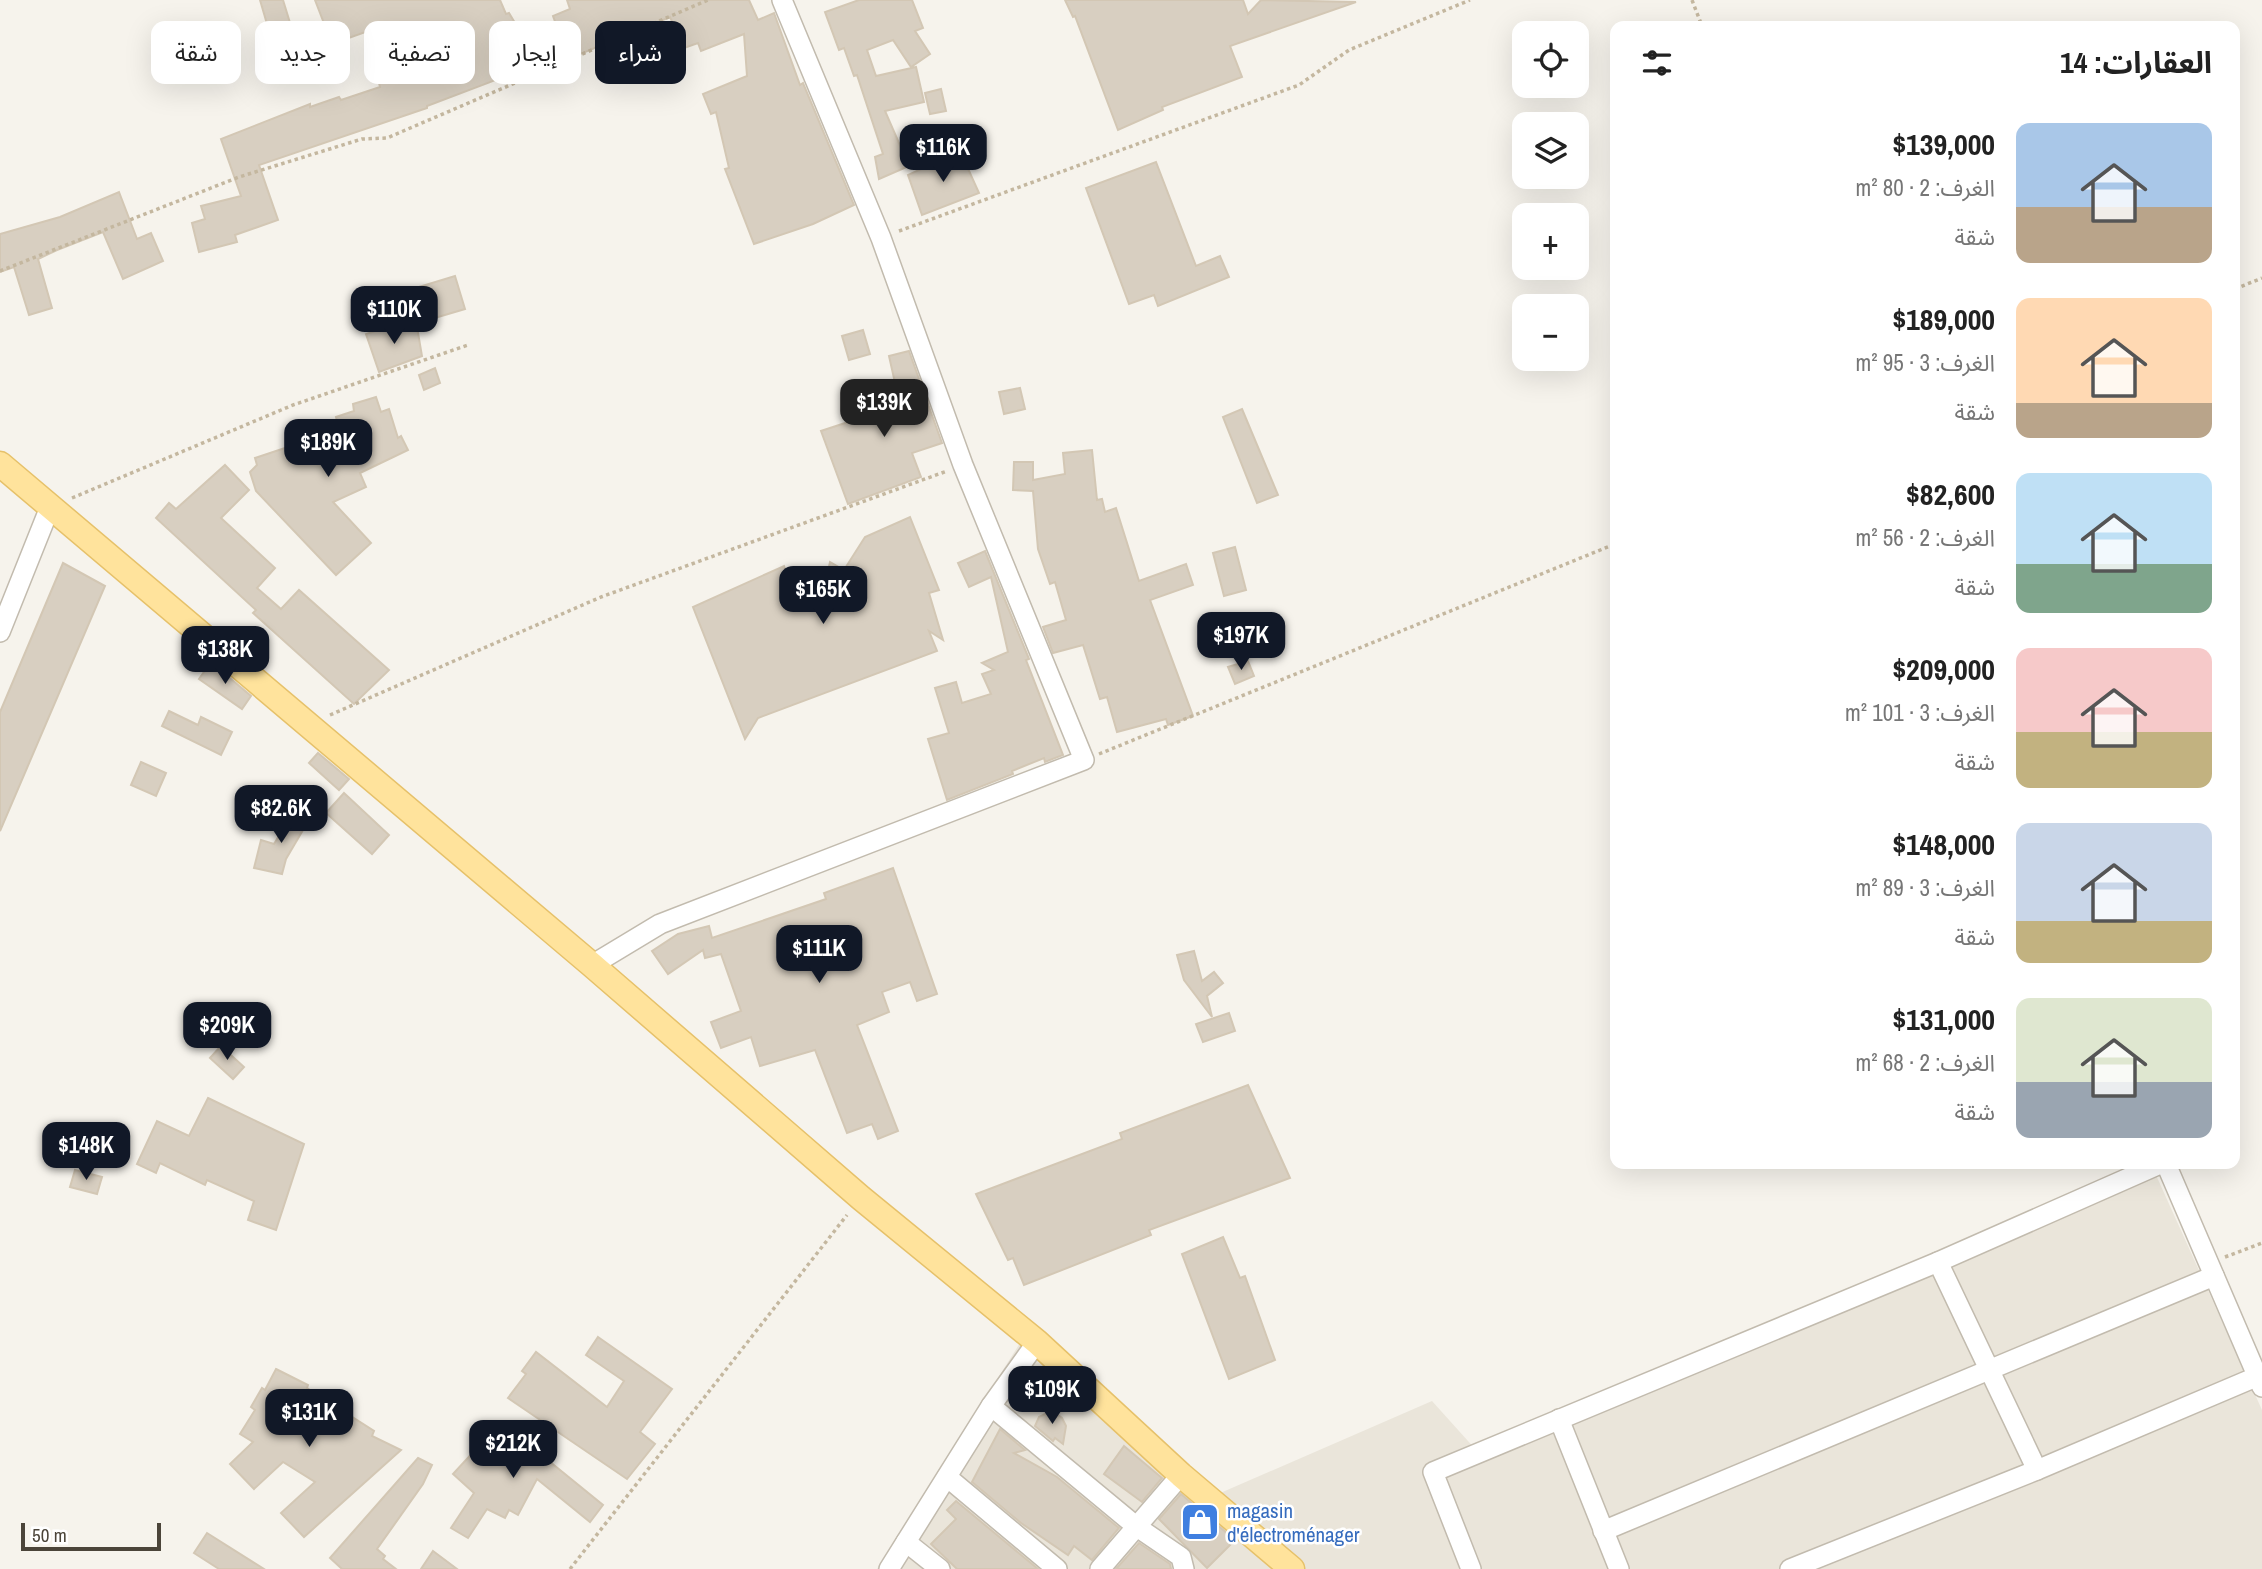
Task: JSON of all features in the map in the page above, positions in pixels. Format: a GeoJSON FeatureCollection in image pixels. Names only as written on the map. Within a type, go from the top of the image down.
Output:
{"type":"FeatureCollection","features":[{"type":"Feature","properties":{"kind":"main road"},"geometry":{"type":"LineString","coordinates":[[0,464],[592,965],[861,1198],[1037,1342],[1181,1475],[1292,1569]]}},
{"type":"Feature","properties":{"kind":"street"},"geometry":{"type":"LineString","coordinates":[[592,965],[660,924],[1084,760],[963,465],[881,238],[782,0]]}},
{"type":"Feature","properties":{"kind":"street"},"geometry":{"type":"LineString","coordinates":[[0,632],[50,507]]}},
{"type":"Feature","properties":{"kind":"street"},"geometry":{"type":"LineString","coordinates":[[1471,1569],[1433,1472],[1938,1262],[2149,1169]]}},
{"type":"Feature","properties":{"kind":"street"},"geometry":{"type":"LineString","coordinates":[[1790,1569],[2259,1382],[2168,1169]]}},
{"type":"Feature","properties":{"kind":"street"},"geometry":{"type":"LineString","coordinates":[[1938,1262],[2037,1471]]}},
{"type":"Feature","properties":{"kind":"street"},"geometry":{"type":"LineString","coordinates":[[1603,1531],[2214,1276]]}},
{"type":"Feature","properties":{"kind":"street"},"geometry":{"type":"LineString","coordinates":[[890,1569],[991,1406],[1037,1342]]}},
{"type":"Feature","properties":{"kind":"street"},"geometry":{"type":"LineString","coordinates":[[991,1406],[1137,1527],[1181,1558],[1184,1569]]}},
{"type":"Feature","properties":{"kind":"street"},"geometry":{"type":"LineString","coordinates":[[1559,1419],[1619,1569]]}},
{"type":"Feature","properties":{"kind":"street"},"geometry":{"type":"LineString","coordinates":[[1100,1569],[1181,1475]]}},
{"type":"Feature","properties":{"kind":"street"},"geometry":{"type":"LineString","coordinates":[[947,1477],[1057,1569]]}},
{"type":"Feature","properties":{"kind":"street"},"geometry":{"type":"LineString","coordinates":[[906,1542],[940,1569]]}},
{"type":"Feature","properties":{"kind":"path"},"geometry":{"type":"LineString","coordinates":[[0,271],[239,177],[362,139],[387,138],[708,0]]}},
{"type":"Feature","properties":{"kind":"path"},"geometry":{"type":"LineString","coordinates":[[881,238],[1299,85],[1349,50],[1470,0]]}},
{"type":"Feature","properties":{"kind":"path"},"geometry":{"type":"LineString","coordinates":[[1692,0],[1700,21]]}},
{"type":"Feature","properties":{"kind":"path"},"geometry":{"type":"LineString","coordinates":[[2240,287],[2262,278]]}},
{"type":"Feature","properties":{"kind":"path"},"geometry":{"type":"LineString","coordinates":[[50,507],[293,405],[468,345]]}},
{"type":"Feature","properties":{"kind":"path"},"geometry":{"type":"LineString","coordinates":[[308,724],[601,597],[963,465]]}},
{"type":"Feature","properties":{"kind":"path"},"geometry":{"type":"LineString","coordinates":[[1084,760],[1610,546]]}},
{"type":"Feature","properties":{"kind":"path"},"geometry":{"type":"LineString","coordinates":[[570,1569],[861,1198]]}},
{"type":"Feature","properties":{"kind":"path"},"geometry":{"type":"LineString","coordinates":[[2214,1276],[2216,1260],[2262,1243]]}},
{"type":"Feature","properties":{"kind":"shaded area"},"geometry":{"type":"Polygon","coordinates":[[[2139,1169],[2153,1169],[2262,1410],[2262,1569],[877,1569],[1032,1324],[1218,1494],[1432,1401],[1477,1451],[2139,1169]]]}},
{"type":"Feature","properties":{"kind":"building"},"geometry":{"type":"Polygon","coordinates":[[[260,0],[283,0],[289,21],[266,21],[260,0]]]}},
{"type":"Feature","properties":{"kind":"building"},"geometry":{"type":"Polygon","coordinates":[[[315,0],[500,0],[506,14],[509,13],[514,21],[489,21],[489,82],[427,108],[259,165],[278,220],[235,235],[237,242],[199,252],[192,223],[205,219],[201,206],[241,196],[221,139],[310,104],[310,107],[339,97],[341,100],[380,87],[379,84],[475,84],[475,21],[364,21],[364,32],[350,38],[350,21],[323,21],[315,0]]]}},
{"type":"Feature","properties":{"kind":"building"},"geometry":{"type":"Polygon","coordinates":[[[567,0],[749,0],[758,20],[774,13],[800,85],[803,83],[854,205],[813,224],[754,244],[725,169],[729,168],[716,112],[711,114],[703,94],[747,76],[744,34],[701,51],[698,43],[686,47],[686,21],[672,21],[670,17],[660,21],[595,21],[595,48],[581,54],[581,21],[555,21],[553,16],[570,9],[567,0]]]}},
{"type":"Feature","properties":{"kind":"building"},"geometry":{"type":"Polygon","coordinates":[[[859,0],[912,0],[923,28],[915,31],[930,54],[911,67],[893,40],[867,50],[876,76],[916,67],[924,102],[885,111],[909,166],[879,179],[875,157],[883,154],[857,75],[854,76],[844,48],[839,50],[825,12],[859,0]]]}},
{"type":"Feature","properties":{"kind":"building"},"geometry":{"type":"Polygon","coordinates":[[[1065,0],[1243,0],[1248,14],[1261,0],[1356,2],[1230,46],[1242,77],[1162,107],[1163,110],[1118,130],[1075,16],[1073,17],[1065,0]]]}},
{"type":"Feature","properties":{"kind":"building"},"geometry":{"type":"Polygon","coordinates":[[[941,89],[946,111],[930,114],[925,93],[941,89]]]}},
{"type":"Feature","properties":{"kind":"building"},"geometry":{"type":"Polygon","coordinates":[[[960,151],[979,193],[922,215],[908,175],[960,151]]]}},
{"type":"Feature","properties":{"kind":"building"},"geometry":{"type":"Polygon","coordinates":[[[1156,162],[1196,266],[1220,256],[1229,277],[1158,306],[1154,295],[1129,304],[1086,188],[1156,162]]]}},
{"type":"Feature","properties":{"kind":"building"},"geometry":{"type":"Polygon","coordinates":[[[119,192],[137,239],[151,233],[163,261],[123,279],[103,232],[57,250],[38,259],[52,308],[29,315],[14,267],[0,272],[0,234],[60,217],[119,192]]]}},
{"type":"Feature","properties":{"kind":"building"},"geometry":{"type":"Polygon","coordinates":[[[455,276],[465,309],[428,320],[419,287],[455,276]]]}},
{"type":"Feature","properties":{"kind":"building"},"geometry":{"type":"Polygon","coordinates":[[[395,324],[397,330],[417,327],[422,356],[379,372],[366,334],[395,324]]]}},
{"type":"Feature","properties":{"kind":"building"},"geometry":{"type":"Polygon","coordinates":[[[863,330],[870,354],[849,360],[842,336],[863,330]]]}},
{"type":"Feature","properties":{"kind":"building"},"geometry":{"type":"Polygon","coordinates":[[[909,351],[942,443],[912,453],[921,477],[848,504],[821,431],[900,405],[889,356],[909,351]]]}},
{"type":"Feature","properties":{"kind":"building"},"geometry":{"type":"Polygon","coordinates":[[[435,368],[440,383],[424,390],[419,375],[435,368]]]}},
{"type":"Feature","properties":{"kind":"building"},"geometry":{"type":"Polygon","coordinates":[[[1020,388],[1025,409],[1004,414],[999,392],[1020,388]]]}},
{"type":"Feature","properties":{"kind":"building"},"geometry":{"type":"Polygon","coordinates":[[[376,397],[381,412],[389,409],[398,438],[401,436],[408,450],[360,473],[366,487],[333,502],[371,543],[336,575],[256,491],[250,472],[257,465],[255,458],[288,447],[286,440],[338,425],[336,417],[354,411],[353,404],[376,397]]]}},
{"type":"Feature","properties":{"kind":"building"},"geometry":{"type":"Polygon","coordinates":[[[1242,409],[1278,495],[1257,503],[1223,417],[1242,409]]]}},
{"type":"Feature","properties":{"kind":"building"},"geometry":{"type":"Polygon","coordinates":[[[1092,450],[1097,500],[1102,499],[1105,512],[1116,508],[1139,581],[1186,564],[1193,585],[1150,600],[1193,716],[1168,725],[1166,719],[1117,732],[1107,697],[1100,699],[1083,645],[1053,653],[1043,627],[1066,620],[1055,582],[1050,584],[1038,549],[1033,491],[1013,490],[1014,462],[1033,462],[1033,480],[1065,474],[1063,453],[1092,450]]]}},
{"type":"Feature","properties":{"kind":"building"},"geometry":{"type":"Polygon","coordinates":[[[225,465],[249,490],[221,518],[275,568],[257,588],[281,609],[299,590],[389,670],[354,704],[253,613],[256,610],[156,518],[169,503],[176,509],[225,465]]]}},
{"type":"Feature","properties":{"kind":"building"},"geometry":{"type":"Polygon","coordinates":[[[910,517],[939,590],[929,593],[943,640],[929,631],[937,651],[758,718],[745,739],[693,607],[784,566],[792,587],[828,571],[830,562],[844,570],[865,537],[910,517]]]}},
{"type":"Feature","properties":{"kind":"building"},"geometry":{"type":"Polygon","coordinates":[[[1235,547],[1246,590],[1224,596],[1213,553],[1235,547]]]}},
{"type":"Feature","properties":{"kind":"building"},"geometry":{"type":"Polygon","coordinates":[[[985,551],[1029,659],[1026,660],[1063,755],[1045,762],[1044,758],[1012,771],[1013,774],[947,800],[928,739],[949,733],[935,688],[956,682],[962,703],[991,694],[982,674],[994,670],[982,663],[1008,652],[991,577],[969,587],[958,563],[985,551]]]}},
{"type":"Feature","properties":{"kind":"building"},"geometry":{"type":"Polygon","coordinates":[[[63,563],[105,586],[0,831],[0,712],[63,563]]]}},
{"type":"Feature","properties":{"kind":"building"},"geometry":{"type":"Polygon","coordinates":[[[1248,661],[1254,676],[1235,684],[1228,667],[1248,661]]]}},
{"type":"Feature","properties":{"kind":"building"},"geometry":{"type":"Polygon","coordinates":[[[211,662],[251,696],[242,709],[199,679],[211,662]]]}},
{"type":"Feature","properties":{"kind":"building"},"geometry":{"type":"Polygon","coordinates":[[[169,711],[198,725],[201,717],[232,732],[221,755],[162,726],[169,711]]]}},
{"type":"Feature","properties":{"kind":"building"},"geometry":{"type":"Polygon","coordinates":[[[318,753],[349,779],[339,790],[309,763],[318,753]]]}},
{"type":"Feature","properties":{"kind":"building"},"geometry":{"type":"Polygon","coordinates":[[[141,762],[166,773],[156,796],[131,785],[141,762]]]}},
{"type":"Feature","properties":{"kind":"building"},"geometry":{"type":"Polygon","coordinates":[[[344,793],[389,835],[372,854],[326,813],[344,793]]]}},
{"type":"Feature","properties":{"kind":"building"},"geometry":{"type":"Polygon","coordinates":[[[295,809],[310,818],[286,859],[282,874],[254,868],[261,840],[274,844],[295,809]]]}},
{"type":"Feature","properties":{"kind":"building"},"geometry":{"type":"Polygon","coordinates":[[[893,868],[937,994],[917,1001],[910,982],[882,992],[889,1012],[857,1025],[898,1131],[878,1139],[872,1124],[847,1133],[815,1050],[760,1066],[751,1037],[721,1048],[711,1022],[741,1011],[721,954],[705,958],[703,950],[668,974],[652,951],[678,934],[709,926],[712,938],[826,899],[824,893],[893,868]]]}},
{"type":"Feature","properties":{"kind":"building"},"geometry":{"type":"Polygon","coordinates":[[[1194,951],[1202,981],[1214,972],[1223,983],[1207,996],[1212,1017],[1184,980],[1177,955],[1194,951]]]}},
{"type":"Feature","properties":{"kind":"building"},"geometry":{"type":"Polygon","coordinates":[[[1229,1013],[1235,1031],[1203,1042],[1196,1024],[1229,1013]]]}},
{"type":"Feature","properties":{"kind":"building"},"geometry":{"type":"Polygon","coordinates":[[[221,1046],[244,1067],[233,1079],[210,1058],[221,1046]]]}},
{"type":"Feature","properties":{"kind":"building"},"geometry":{"type":"Polygon","coordinates":[[[1248,1085],[1290,1178],[1149,1230],[1151,1235],[1024,1285],[1013,1258],[1008,1260],[976,1194],[1122,1139],[1120,1133],[1248,1085]]]}},
{"type":"Feature","properties":{"kind":"building"},"geometry":{"type":"Polygon","coordinates":[[[208,1098],[304,1144],[276,1230],[248,1220],[254,1201],[207,1180],[205,1185],[160,1163],[156,1173],[137,1164],[157,1121],[189,1136],[208,1098]]]}},
{"type":"Feature","properties":{"kind":"building"},"geometry":{"type":"Polygon","coordinates":[[[75,1170],[102,1177],[97,1194],[70,1187],[75,1170]]]}},
{"type":"Feature","properties":{"kind":"building"},"geometry":{"type":"Polygon","coordinates":[[[1223,1237],[1240,1278],[1245,1276],[1275,1360],[1229,1379],[1182,1254],[1223,1237]]]}},
{"type":"Feature","properties":{"kind":"building"},"geometry":{"type":"Polygon","coordinates":[[[598,1337],[672,1389],[640,1432],[655,1444],[627,1479],[508,1398],[526,1374],[522,1371],[536,1352],[607,1407],[624,1381],[586,1355],[598,1337]]]}},
{"type":"Feature","properties":{"kind":"building"},"geometry":{"type":"Polygon","coordinates":[[[276,1369],[308,1385],[307,1388],[374,1431],[372,1436],[401,1450],[304,1537],[281,1513],[315,1482],[283,1462],[254,1489],[230,1464],[253,1442],[240,1434],[255,1410],[251,1407],[262,1388],[265,1390],[276,1369]]]}},
{"type":"Feature","properties":{"kind":"building"},"geometry":{"type":"Polygon","coordinates":[[[1055,1413],[1062,1418],[1066,1426],[1063,1444],[1055,1438],[1053,1441],[1035,1426],[1039,1417],[1055,1413]]]}},
{"type":"Feature","properties":{"kind":"building"},"geometry":{"type":"Polygon","coordinates":[[[501,1422],[603,1505],[590,1522],[537,1479],[518,1515],[509,1510],[505,1518],[487,1509],[468,1538],[451,1528],[474,1493],[453,1474],[501,1422]]]}},
{"type":"Feature","properties":{"kind":"building"},"geometry":{"type":"Polygon","coordinates":[[[1000,1429],[1025,1450],[1014,1453],[1057,1477],[1119,1528],[1092,1560],[1074,1546],[1068,1555],[1021,1523],[972,1482],[1000,1429]]]}},
{"type":"Feature","properties":{"kind":"building"},"geometry":{"type":"Polygon","coordinates":[[[1124,1446],[1162,1478],[1142,1502],[1104,1474],[1124,1446]]]}},
{"type":"Feature","properties":{"kind":"building"},"geometry":{"type":"Polygon","coordinates":[[[418,1458],[432,1465],[423,1484],[377,1549],[385,1556],[383,1559],[396,1569],[342,1569],[330,1558],[418,1458]]]}},
{"type":"Feature","properties":{"kind":"building","name":"magasin d'électroménager"},"geometry":{"type":"Polygon","coordinates":[[[1181,1494],[1235,1540],[1207,1568],[1159,1519],[1181,1494]]]}},
{"type":"Feature","properties":{"kind":"building"},"geometry":{"type":"Polygon","coordinates":[[[956,1501],[1038,1569],[957,1569],[931,1544],[956,1519],[947,1510],[956,1501]]]}},
{"type":"Feature","properties":{"kind":"building"},"geometry":{"type":"Polygon","coordinates":[[[207,1533],[264,1569],[219,1569],[194,1553],[207,1533]]]}},
{"type":"Feature","properties":{"kind":"building"},"geometry":{"type":"Polygon","coordinates":[[[1139,1543],[1170,1564],[1171,1569],[1116,1569],[1139,1543]]]}},
{"type":"Feature","properties":{"kind":"building"},"geometry":{"type":"Polygon","coordinates":[[[433,1551],[457,1569],[421,1569],[433,1551]]]}},
{"type":"Feature","properties":{"kind":"place","name":"magasin d'électroménager"},"geometry":{"type":"Point","coordinates":[1200,1522]}}]}
